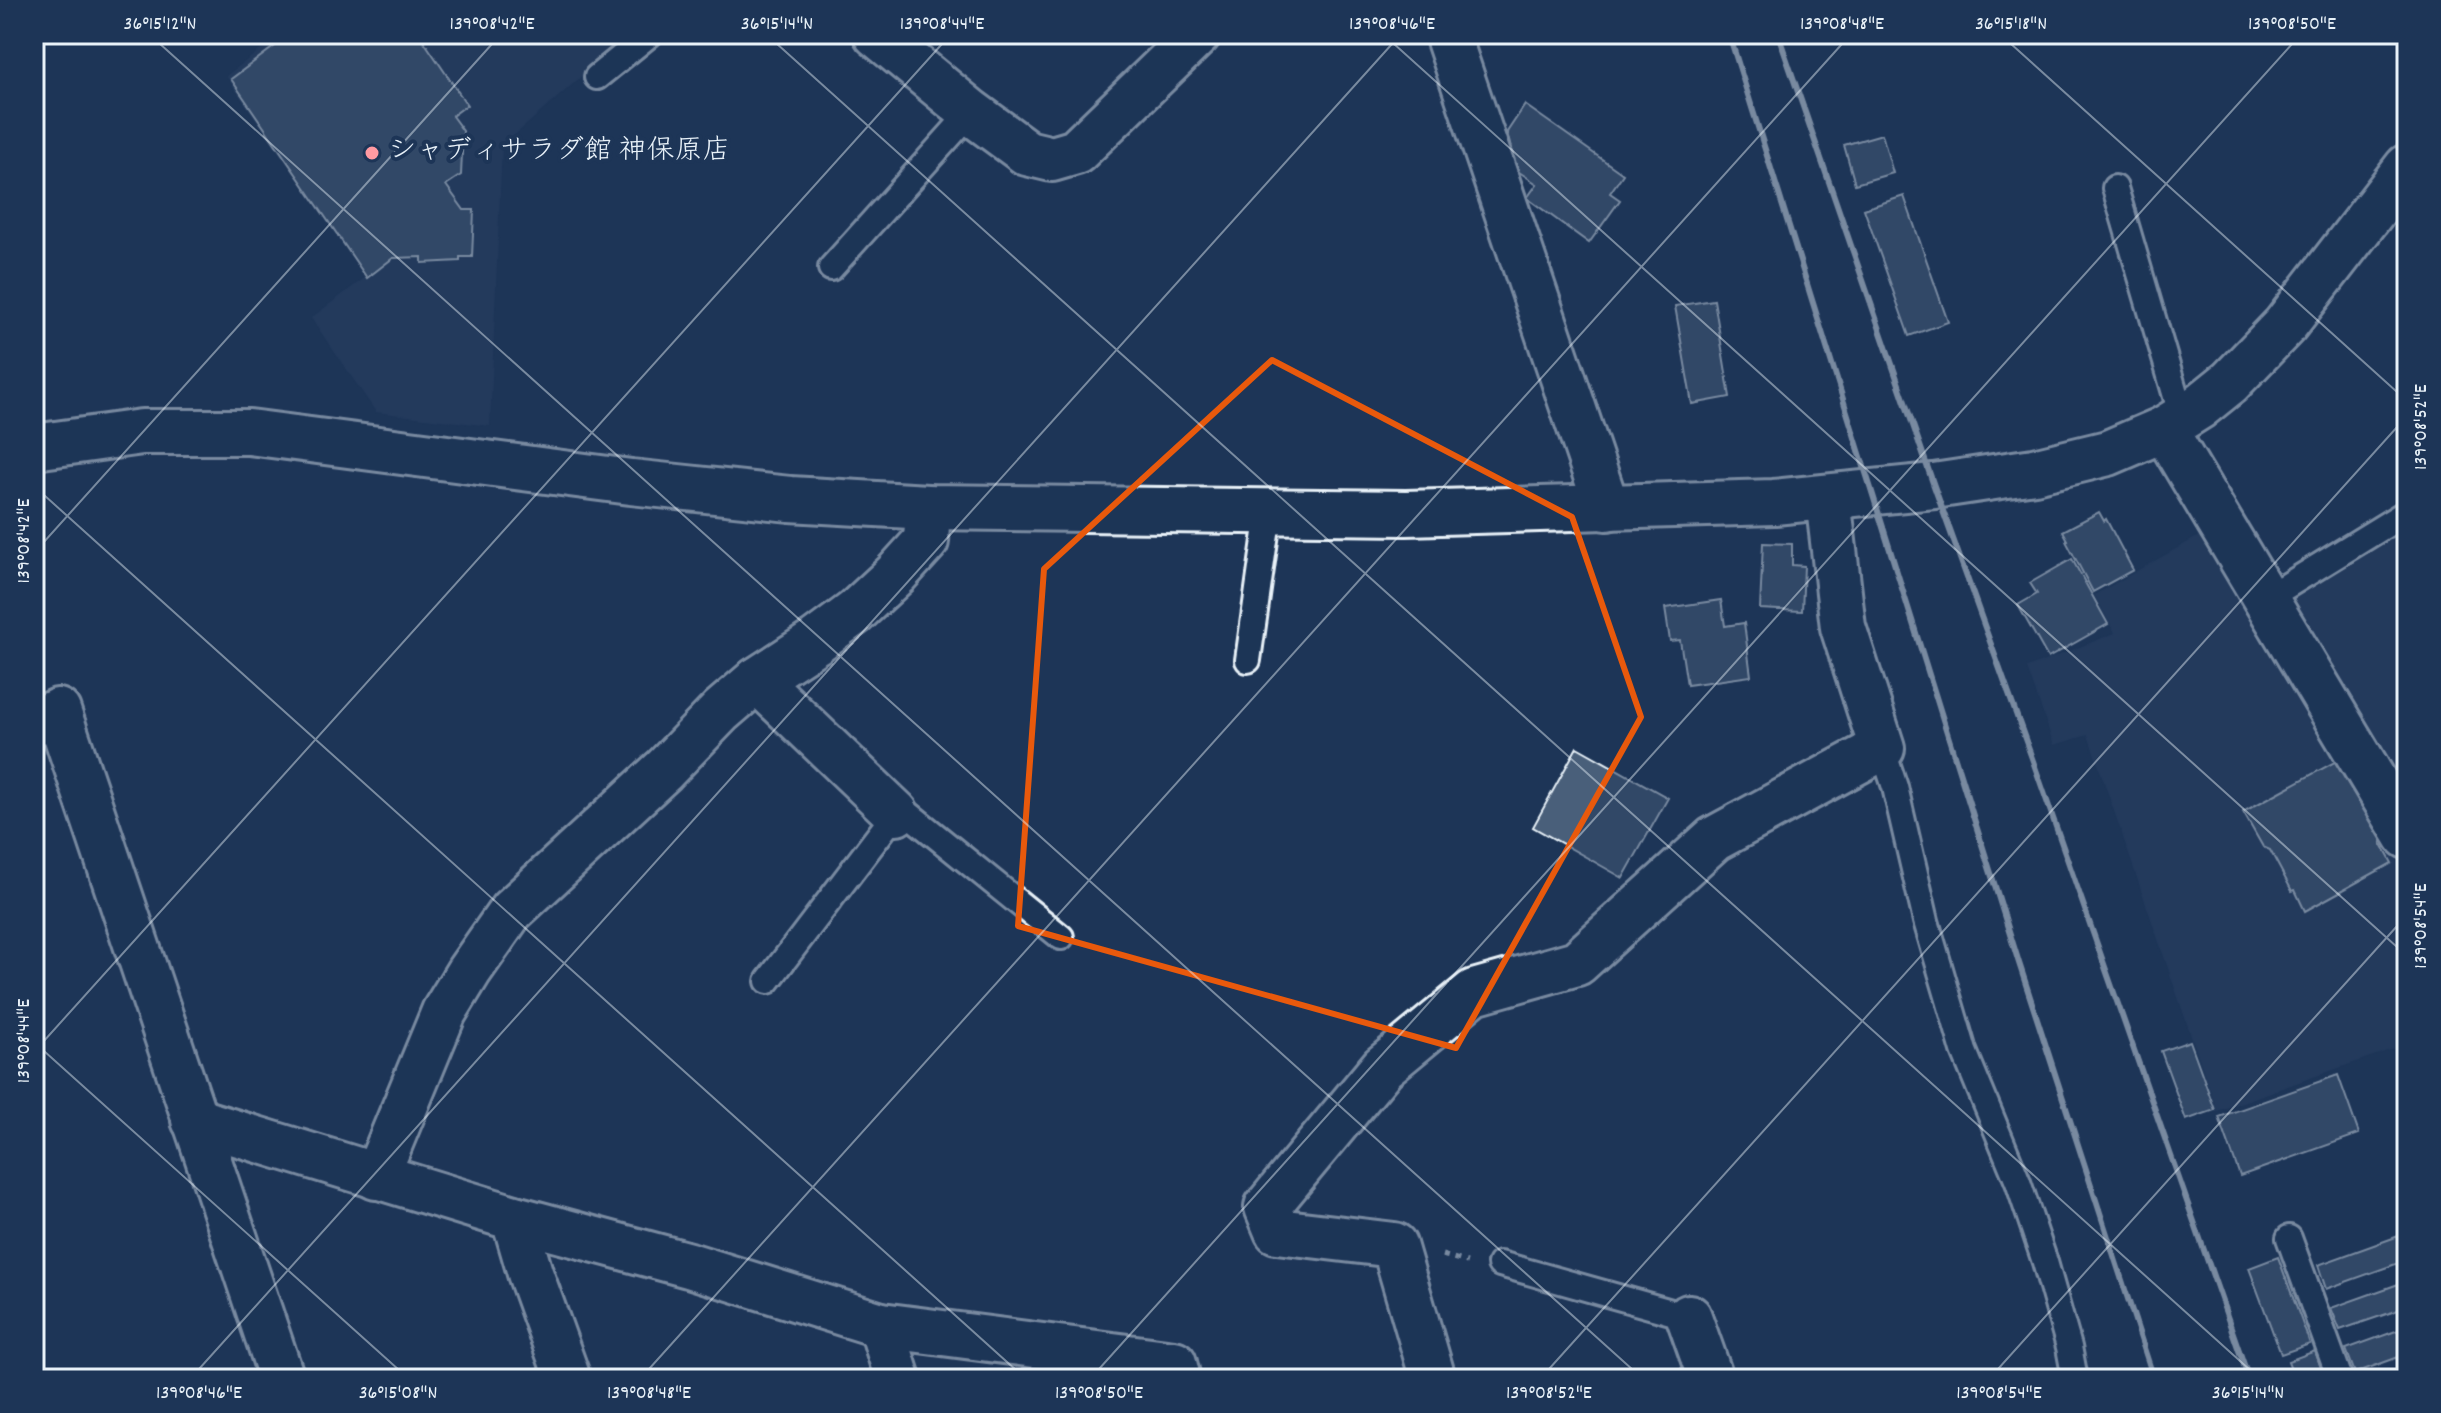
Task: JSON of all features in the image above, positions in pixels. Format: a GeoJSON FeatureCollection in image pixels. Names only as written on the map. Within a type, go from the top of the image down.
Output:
{"type":"FeatureCollection","features":[{"type":"Feature","properties":{"kind":"street"},"geometry":{"type":"LineString","coordinates":[[876,34],[971,112],[1027,153],[1052,159],[1076,152],[1198,34]]}},
{"type":"Feature","properties":{"kind":"street"},"geometry":{"type":"LineString","coordinates":[[1447,34],[1607,508]]}},
{"type":"Feature","properties":{"kind":"street"},"geometry":{"type":"LineString","coordinates":[[34,447],[142,432],[249,432],[631,482],[790,499],[928,507],[1406,513],[1828,498],[1934,486],[2034,471],[2108,453],[2173,423],[2230,382],[2276,335],[2407,167]]}},
{"type":"Feature","properties":{"kind":"street"},"geometry":{"type":"LineString","coordinates":[[2173,423],[2267,598],[2407,836]]}},
{"type":"Feature","properties":{"kind":"street"},"geometry":{"type":"LineString","coordinates":[[1433,1379],[1394,1245],[1277,1231],[1267,1207],[1383,1067],[1474,992],[1577,963],[1714,839],[1882,748],[1843,627],[1828,498]]}},
{"type":"Feature","properties":{"kind":"street"},"geometry":{"type":"LineString","coordinates":[[376,1177],[444,1012],[511,911],[653,780],[721,711],[757,680],[854,613],[896,574],[926,541],[928,507]]}},
{"type":"Feature","properties":{"kind":"street"},"geometry":{"type":"LineString","coordinates":[[757,680],[896,813]]}},
{"type":"Feature","properties":{"kind":"street"},"geometry":{"type":"LineString","coordinates":[[34,723],[58,711],[282,1379]]}},
{"type":"Feature","properties":{"kind":"street"},"geometry":{"type":"LineString","coordinates":[[194,1120],[514,1218],[689,1265],[881,1325],[1174,1363],[1178,1379]]}},
{"type":"Feature","properties":{"kind":"street"},"geometry":{"type":"LineString","coordinates":[[514,1218],[568,1379]]}},
{"type":"Feature","properties":{"kind":"street"},"geometry":{"type":"LineString","coordinates":[[1689,1317],[1711,1379]]}},
{"type":"Feature","properties":{"kind":"street"},"geometry":{"type":"LineString","coordinates":[[881,1325],[898,1379]]}},
{"type":"Feature","properties":{"kind":"lane"},"geometry":{"type":"LineString","coordinates":[[597,77],[650,34]]}},
{"type":"Feature","properties":{"kind":"lane"},"geometry":{"type":"LineString","coordinates":[[831,268],[971,112]]}},
{"type":"Feature","properties":{"kind":"lane"},"geometry":{"type":"LineString","coordinates":[[2115,188],[2173,423]]}},
{"type":"Feature","properties":{"kind":"lane"},"geometry":{"type":"LineString","coordinates":[[1248,660],[1269,512]]}},
{"type":"Feature","properties":{"kind":"lane"},"geometry":{"type":"LineString","coordinates":[[2267,598],[2407,512]]}},
{"type":"Feature","properties":{"kind":"lane"},"geometry":{"type":"LineString","coordinates":[[1882,748],[1895,787],[1926,921],[1964,1051],[2018,1182],[2036,1235],[2069,1347],[2075,1379]]}},
{"type":"Feature","properties":{"kind":"lane"},"geometry":{"type":"LineString","coordinates":[[768,981],[896,813],[910,815],[1061,937]]}},
{"type":"Feature","properties":{"kind":"lane"},"geometry":{"type":"LineString","coordinates":[[2289,1238],[2340,1379]]}},
{"type":"Feature","properties":{"kind":"lane"},"geometry":{"type":"LineString","coordinates":[[1500,1264],[1689,1317]]}},
{"type":"Feature","properties":{"kind":"highlighted area"},"geometry":{"type":"Polygon","coordinates":[[[1272,360],[1572,517],[1641,717],[1456,1048],[1018,926],[1044,569],[1272,360]]]}},
{"type":"Feature","properties":{"kind":"shaded area"},"geometry":{"type":"Polygon","coordinates":[[[282,34],[635,34],[502,146],[490,426],[376,412],[311,318],[366,277],[226,76],[282,34]]]}},
{"type":"Feature","properties":{"kind":"shaded area"},"geometry":{"type":"Polygon","coordinates":[[[2407,525],[2407,1044],[2217,1111],[2088,735],[2054,745],[2027,668],[2115,633],[2094,595],[2208,531],[2259,618],[2407,525]]]}},
{"type":"Feature","properties":{"kind":"building","name":"シャディサラダ館 神保原店"},"geometry":{"type":"Polygon","coordinates":[[[291,34],[419,34],[467,105],[452,116],[463,131],[461,175],[446,185],[464,210],[474,210],[472,257],[460,257],[460,261],[422,263],[422,257],[393,258],[367,278],[231,79],[291,34]]]}},
{"type":"Feature","properties":{"kind":"building"},"geometry":{"type":"Polygon","coordinates":[[[1525,105],[1623,174],[1610,193],[1620,200],[1589,243],[1527,198],[1537,184],[1516,170],[1507,132],[1525,105]]]}},
{"type":"Feature","properties":{"kind":"building"},"geometry":{"type":"Polygon","coordinates":[[[1882,134],[1893,173],[1855,184],[1844,145],[1882,134]]]}},
{"type":"Feature","properties":{"kind":"building"},"geometry":{"type":"Polygon","coordinates":[[[1904,196],[1948,322],[1909,336],[1864,209],[1904,196]]]}},
{"type":"Feature","properties":{"kind":"building"},"geometry":{"type":"Polygon","coordinates":[[[1714,300],[1730,397],[1692,404],[1675,306],[1714,300]]]}},
{"type":"Feature","properties":{"kind":"building"},"geometry":{"type":"Polygon","coordinates":[[[2099,512],[2104,521],[2106,519],[2133,570],[2093,592],[2063,531],[2099,512]]]}},
{"type":"Feature","properties":{"kind":"building"},"geometry":{"type":"Polygon","coordinates":[[[1763,543],[1792,544],[1792,565],[1804,566],[1802,611],[1760,609],[1763,543]]]}},
{"type":"Feature","properties":{"kind":"building"},"geometry":{"type":"Polygon","coordinates":[[[2072,559],[2108,624],[2048,658],[2018,605],[2037,594],[2030,583],[2072,559]]]}},
{"type":"Feature","properties":{"kind":"building"},"geometry":{"type":"Polygon","coordinates":[[[1721,600],[1725,626],[1744,623],[1751,676],[1687,685],[1680,640],[1670,641],[1665,608],[1721,600]]]}},
{"type":"Feature","properties":{"kind":"building"},"geometry":{"type":"Polygon","coordinates":[[[1577,747],[1668,798],[1623,878],[1533,827],[1577,747]]]}},
{"type":"Feature","properties":{"kind":"building"},"geometry":{"type":"Polygon","coordinates":[[[2340,759],[2384,841],[2381,843],[2392,863],[2305,911],[2270,850],[2263,847],[2243,812],[2340,759]]]}},
{"type":"Feature","properties":{"kind":"building"},"geometry":{"type":"Polygon","coordinates":[[[2190,1041],[2215,1110],[2186,1120],[2161,1051],[2190,1041]]]}},
{"type":"Feature","properties":{"kind":"building"},"geometry":{"type":"Polygon","coordinates":[[[2338,1075],[2359,1134],[2240,1176],[2219,1117],[2338,1075]]]}},
{"type":"Feature","properties":{"kind":"building"},"geometry":{"type":"Polygon","coordinates":[[[2407,1233],[2407,1260],[2326,1289],[2318,1265],[2407,1233]]]}},
{"type":"Feature","properties":{"kind":"building"},"geometry":{"type":"Polygon","coordinates":[[[2278,1257],[2310,1344],[2281,1354],[2249,1268],[2278,1257]]]}},
{"type":"Feature","properties":{"kind":"building"},"geometry":{"type":"Polygon","coordinates":[[[2407,1281],[2407,1307],[2340,1330],[2331,1308],[2407,1281]]]}},
{"type":"Feature","properties":{"kind":"building"},"geometry":{"type":"Polygon","coordinates":[[[2407,1327],[2407,1354],[2355,1373],[2346,1349],[2407,1327]]]}},
{"type":"Feature","properties":{"kind":"building"},"geometry":{"type":"Polygon","coordinates":[[[2315,1351],[2325,1379],[2295,1379],[2288,1361],[2315,1351]]]}},
{"type":"Feature","properties":{"kind":"railway"},"geometry":{"type":"LineString","coordinates":[[1729,34],[2019,963],[2154,1379]]}},
{"type":"Feature","properties":{"kind":"railway"},"geometry":{"type":"LineString","coordinates":[[1778,34],[2249,1379]]}},
{"type":"Feature","properties":{"kind":"place","name":"シャディサラダ館 神保原店"},"geometry":{"type":"Point","coordinates":[372,153]}}]}
